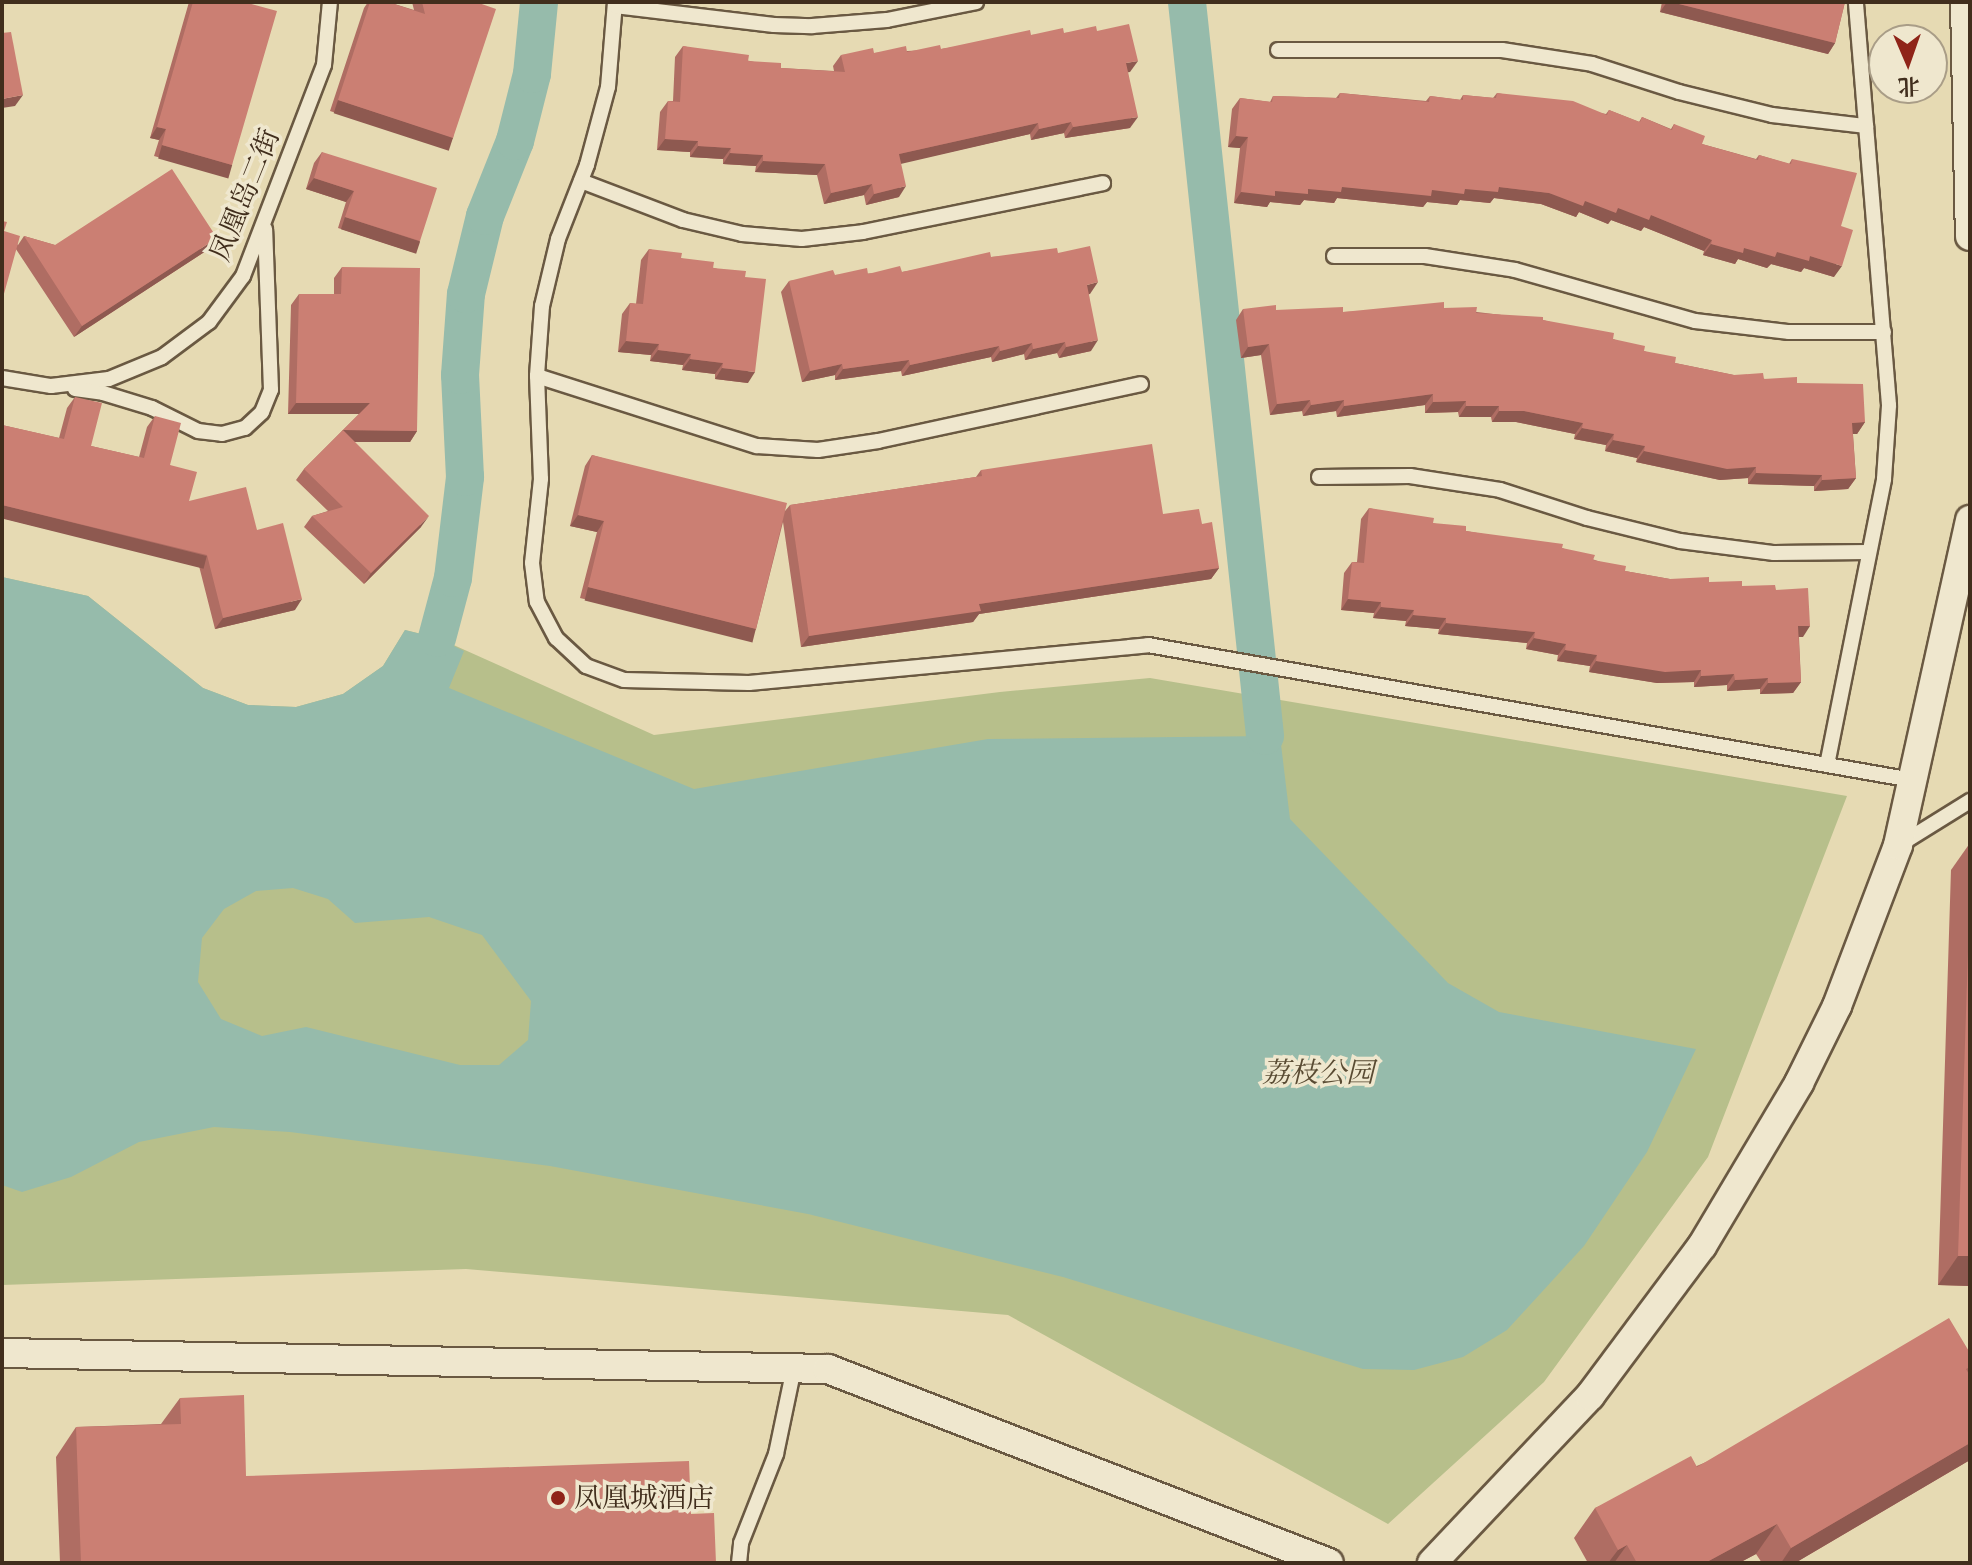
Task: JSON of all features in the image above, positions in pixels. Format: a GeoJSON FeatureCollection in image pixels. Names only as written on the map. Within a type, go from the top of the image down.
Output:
{"type":"FeatureCollection","features":[{"type":"Feature","properties":{"kind":"street"},"geometry":{"type":"LineString","coordinates":[[1965,2],[1970,236]]}},
{"type":"Feature","properties":{"kind":"street"},"geometry":{"type":"LineString","coordinates":[[1432,1563],[1590,1396],[1728,1206],[1792,1097],[1837,1006],[1898,845],[1970,520]]}},
{"type":"Feature","properties":{"kind":"street"},"geometry":{"type":"LineString","coordinates":[[2,1353],[828,1369],[1329,1563]]}},
{"type":"Feature","properties":{"kind":"lane","name":"凤凰岛二街"},"geometry":{"type":"LineString","coordinates":[[2,378],[51,386],[109,379],[162,357],[209,322],[243,276],[324,65],[330,2]]}},
{"type":"Feature","properties":{"kind":"lane"},"geometry":{"type":"LineString","coordinates":[[976,2],[887,20],[812,26],[615,4],[608,87],[581,181],[558,239],[545,293],[537,376],[541,479],[532,563],[537,602],[556,638],[586,666],[624,680],[749,683],[1148,645],[1912,780]]}},
{"type":"Feature","properties":{"kind":"lane"},"geometry":{"type":"LineString","coordinates":[[1827,765],[1884,479],[1889,405],[1856,2]]}},
{"type":"Feature","properties":{"kind":"lane"},"geometry":{"type":"LineString","coordinates":[[1278,50],[1502,50],[1592,64],[1679,92],[1772,115],[1866,126]]}},
{"type":"Feature","properties":{"kind":"lane"},"geometry":{"type":"LineString","coordinates":[[581,181],[683,220],[742,234],[802,239],[863,232],[1103,183]]}},
{"type":"Feature","properties":{"kind":"lane"},"geometry":{"type":"LineString","coordinates":[[51,386],[103,393],[152,408],[198,431],[222,434],[245,428],[262,412],[271,390],[264,221]]}},
{"type":"Feature","properties":{"kind":"lane"},"geometry":{"type":"LineString","coordinates":[[1334,256],[1425,256],[1515,270],[1695,321],[1789,332],[1884,332]]}},
{"type":"Feature","properties":{"kind":"lane"},"geometry":{"type":"LineString","coordinates":[[537,376],[757,446],[818,450],[878,441],[1141,384]]}},
{"type":"Feature","properties":{"kind":"lane"},"geometry":{"type":"LineString","coordinates":[[1319,477],[1410,476],[1500,490],[1680,541],[1774,553],[1868,552]]}},
{"type":"Feature","properties":{"kind":"lane"},"geometry":{"type":"LineString","coordinates":[[1898,845],[1970,801]]}},
{"type":"Feature","properties":{"kind":"lane"},"geometry":{"type":"LineString","coordinates":[[739,1563],[741,1543],[776,1454],[794,1368]]}},
{"type":"Feature","properties":{"kind":"green space","name":"荔枝公园"},"geometry":{"type":"Polygon","coordinates":[[[2,577],[88,596],[203,688],[248,705],[296,707],[343,694],[383,666],[405,630],[438,638],[654,735],[1000,692],[1150,678],[1847,796],[1708,1157],[1544,1382],[1388,1524],[1008,1315],[466,1269],[2,1285],[2,577]]]}},
{"type":"Feature","properties":{"kind":"shaded area","name":"荔枝公园"},"geometry":{"type":"Polygon","coordinates":[[[2,577],[88,596],[203,688],[248,705],[296,707],[343,694],[383,666],[405,630],[437,638],[464,651],[449,688],[694,789],[988,739],[1280,736],[1290,819],[1448,983],[1499,1012],[1696,1049],[1647,1152],[1584,1246],[1507,1330],[1463,1357],[1414,1370],[1363,1369],[1063,1277],[808,1214],[550,1166],[290,1132],[214,1127],[139,1142],[71,1177],[22,1192],[2,1185],[2,577]],[[293,888],[256,891],[224,909],[202,938],[198,982],[221,1019],[262,1036],[306,1027],[460,1065],[499,1065],[528,1040],[531,1001],[482,935],[429,917],[355,923],[328,899],[293,888]]]}},
{"type":"Feature","properties":{"kind":"building"},"geometry":{"type":"Polygon","coordinates":[[[193,2],[244,2],[277,11],[232,165],[162,145],[166,129],[157,127],[193,2]]]}},
{"type":"Feature","properties":{"kind":"building"},"geometry":{"type":"Polygon","coordinates":[[[370,2],[388,2],[425,14],[422,2],[476,2],[496,9],[453,138],[338,100],[370,2]]]}},
{"type":"Feature","properties":{"kind":"building"},"geometry":{"type":"Polygon","coordinates":[[[1671,2],[1845,2],[1835,43],[1671,2]]]}},
{"type":"Feature","properties":{"kind":"building"},"geometry":{"type":"Polygon","coordinates":[[[1129,24],[1138,61],[1126,63],[1138,117],[1073,127],[1071,122],[1039,129],[1038,123],[899,154],[906,186],[874,194],[872,184],[831,193],[825,164],[763,161],[763,155],[730,153],[731,148],[698,146],[698,141],[665,139],[668,101],[680,102],[683,46],[749,55],[748,61],[781,63],[781,68],[845,72],[841,55],[873,48],[874,53],[906,46],[907,52],[940,45],[941,49],[1030,30],[1031,35],[1063,28],[1064,33],[1096,26],[1097,31],[1129,24]]]}},
{"type":"Feature","properties":{"kind":"building"},"geometry":{"type":"Polygon","coordinates":[[[11,32],[23,95],[2,99],[2,33],[11,32]]]}},
{"type":"Feature","properties":{"kind":"building"},"geometry":{"type":"Polygon","coordinates":[[[1340,93],[1429,102],[1430,96],[1463,100],[1463,95],[1496,98],[1497,93],[1573,101],[1607,115],[1609,110],[1640,122],[1642,117],[1672,130],[1674,124],[1705,136],[1702,144],[1758,160],[1759,155],[1791,164],[1792,159],[1857,173],[1841,226],[1853,230],[1842,266],[1810,256],[1809,261],[1777,252],[1775,257],[1744,248],[1743,253],[1711,244],[1712,240],[1651,215],[1649,220],[1618,208],[1616,213],[1585,201],[1583,206],[1549,193],[1499,187],[1498,192],[1465,189],[1464,194],[1432,190],[1431,196],[1342,187],[1341,192],[1308,189],[1308,194],[1275,191],[1275,196],[1241,192],[1248,137],[1236,136],[1240,98],[1272,102],[1273,96],[1339,98],[1340,93]]]}},
{"type":"Feature","properties":{"kind":"building"},"geometry":{"type":"Polygon","coordinates":[[[322,152],[437,188],[420,241],[345,217],[354,191],[314,178],[322,152]]]}},
{"type":"Feature","properties":{"kind":"building"},"geometry":{"type":"Polygon","coordinates":[[[172,169],[217,238],[82,326],[24,236],[55,245],[172,169]]]}},
{"type":"Feature","properties":{"kind":"building"},"geometry":{"type":"Polygon","coordinates":[[[2,221],[7,222],[4,231],[20,236],[2,301],[2,221]]]}},
{"type":"Feature","properties":{"kind":"building"},"geometry":{"type":"Polygon","coordinates":[[[1090,246],[1098,282],[1087,285],[1098,340],[1066,347],[1065,342],[1033,349],[1032,343],[1000,351],[999,346],[910,365],[909,360],[843,369],[842,364],[810,371],[789,281],[833,270],[835,275],[867,268],[868,274],[900,266],[902,272],[990,252],[991,257],[1057,248],[1058,253],[1090,246]]]}},
{"type":"Feature","properties":{"kind":"building"},"geometry":{"type":"Polygon","coordinates":[[[649,249],[682,253],[681,258],[714,262],[713,268],[746,271],[745,277],[766,279],[755,372],[722,368],[723,363],[690,359],[691,354],[658,350],[659,344],[626,341],[630,303],[643,304],[649,249]]]}},
{"type":"Feature","properties":{"kind":"building"},"geometry":{"type":"Polygon","coordinates":[[[342,267],[420,268],[417,431],[343,430],[370,403],[296,403],[299,294],[341,294],[342,267]]]}},
{"type":"Feature","properties":{"kind":"building"},"geometry":{"type":"Polygon","coordinates":[[[1444,302],[1444,308],[1477,307],[1476,313],[1543,317],[1543,320],[1614,333],[1613,339],[1645,346],[1644,351],[1676,357],[1675,363],[1734,375],[1763,373],[1764,379],[1797,377],[1797,383],[1863,384],[1865,422],[1852,423],[1856,478],[1822,480],[1822,475],[1756,473],[1756,467],[1727,469],[1644,451],[1645,446],[1613,440],[1614,434],[1582,428],[1583,423],[1524,411],[1499,411],[1499,406],[1466,406],[1466,401],[1433,402],[1433,394],[1344,406],[1344,400],[1311,405],[1310,400],[1277,404],[1269,344],[1248,347],[1243,309],[1276,305],[1276,310],[1343,307],[1343,312],[1444,302]]]}},
{"type":"Feature","properties":{"kind":"building"},"geometry":{"type":"Polygon","coordinates":[[[75,397],[102,403],[91,446],[144,458],[155,416],[181,423],[170,465],[197,472],[189,501],[246,487],[257,530],[283,523],[302,599],[223,618],[207,555],[2,505],[2,425],[64,439],[75,397]]]}},
{"type":"Feature","properties":{"kind":"building"},"geometry":{"type":"Polygon","coordinates":[[[343,430],[429,516],[371,573],[312,516],[343,507],[304,469],[343,430]]]}},
{"type":"Feature","properties":{"kind":"building"},"geometry":{"type":"Polygon","coordinates":[[[1152,444],[1163,514],[1199,509],[1202,524],[1212,522],[1219,568],[979,604],[981,611],[809,636],[790,505],[982,476],[981,470],[1152,444]]]}},
{"type":"Feature","properties":{"kind":"building"},"geometry":{"type":"Polygon","coordinates":[[[592,455],[787,503],[756,629],[588,587],[604,521],[578,515],[592,455]]]}},
{"type":"Feature","properties":{"kind":"building"},"geometry":{"type":"Polygon","coordinates":[[[1369,508],[1434,518],[1433,523],[1466,526],[1466,531],[1563,544],[1562,548],[1595,555],[1593,560],[1626,566],[1625,571],[1670,579],[1709,577],[1709,582],[1742,581],[1742,586],[1775,585],[1776,590],[1808,588],[1810,626],[1798,626],[1801,682],[1768,683],[1768,678],[1735,680],[1734,674],[1701,676],[1701,670],[1665,672],[1596,661],[1597,655],[1565,650],[1566,644],[1534,638],[1535,632],[1446,623],[1446,618],[1413,615],[1414,610],[1381,607],[1381,602],[1348,599],[1352,562],[1364,563],[1369,508]]]}},
{"type":"Feature","properties":{"kind":"building"},"geometry":{"type":"Polygon","coordinates":[[[1970,891],[1970,1256],[1958,1256],[1970,891]]]}},
{"type":"Feature","properties":{"kind":"building"},"geometry":{"type":"Polygon","coordinates":[[[1949,1318],[1970,1353],[1970,1367],[1966,1369],[1970,1376],[1970,1443],[1791,1548],[1777,1524],[1705,1563],[1637,1563],[1627,1545],[1618,1550],[1595,1508],[1691,1456],[1697,1467],[1949,1318]]]}},
{"type":"Feature","properties":{"kind":"building","name":"凤凰城酒店"},"geometry":{"type":"Polygon","coordinates":[[[244,1395],[246,1476],[689,1461],[691,1514],[714,1513],[716,1563],[81,1563],[76,1427],[181,1424],[180,1398],[244,1395]]]}},
{"type":"Feature","properties":{"kind":"waterway"},"geometry":{"type":"LineString","coordinates":[[437,638],[453,578],[465,477],[460,375],[466,294],[485,216],[515,141],[532,74],[539,2]]}},
{"type":"Feature","properties":{"kind":"waterway"},"geometry":{"type":"LineString","coordinates":[[1187,2],[1265,736]]}},
{"type":"Feature","properties":{"kind":"place","name":"凤凰城酒店"},"geometry":{"type":"Point","coordinates":[558,1498]}}]}
